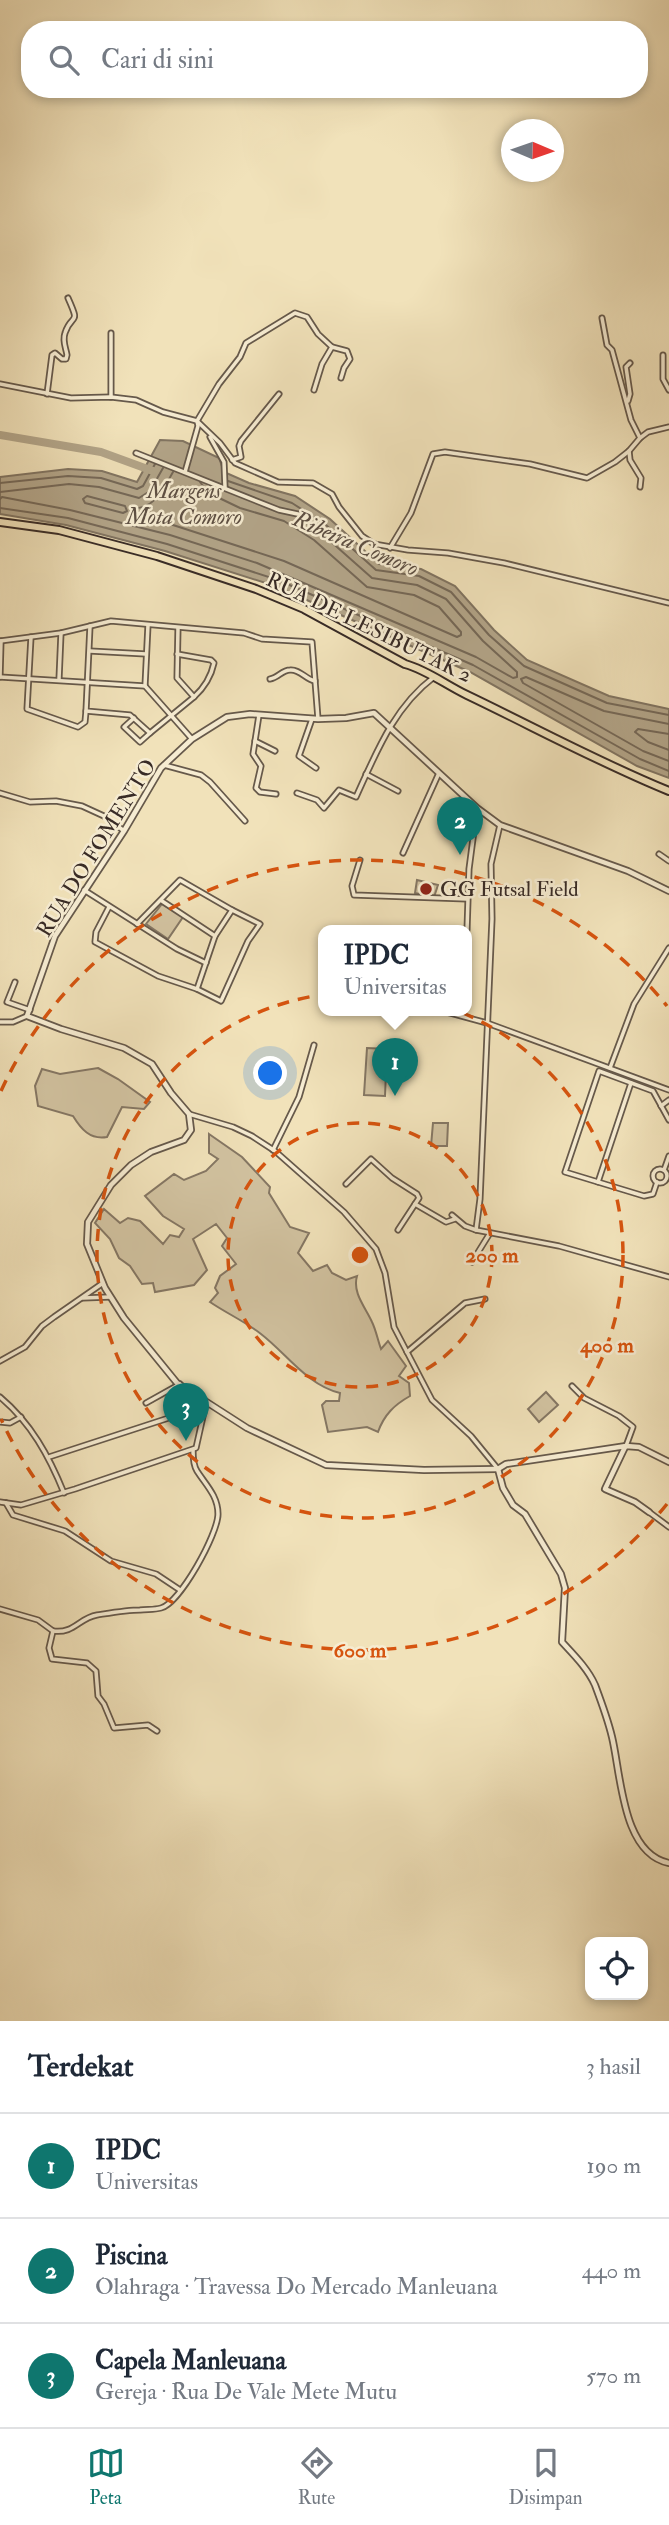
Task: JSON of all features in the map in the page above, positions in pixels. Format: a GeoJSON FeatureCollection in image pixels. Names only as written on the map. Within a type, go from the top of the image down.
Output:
{"type":"FeatureCollection","features":[{"type":"Feature","properties":{"kind":"main road","name":"RUA DE LESIBUTAK 2"},"geometry":{"type":"LineString","coordinates":[[0,522],[59,530],[157,556],[256,589],[304,609],[405,664],[421,668],[434,677],[615,767],[669,791]]}},
{"type":"Feature","properties":{"kind":"street"},"geometry":{"type":"LineString","coordinates":[[47,394],[52,355],[55,353],[62,359],[66,359],[67,355],[64,347],[65,333],[74,321],[75,313],[68,298]]}},
{"type":"Feature","properties":{"kind":"street"},"geometry":{"type":"LineString","coordinates":[[185,471],[198,426],[197,421],[224,377],[240,357],[246,343],[267,332],[288,316],[295,313],[307,317],[318,334],[332,347],[346,351],[350,359],[341,378]]}},
{"type":"Feature","properties":{"kind":"street"},"geometry":{"type":"LineString","coordinates":[[603,318],[607,345],[612,350],[632,424],[640,438]]}},
{"type":"Feature","properties":{"kind":"street"},"geometry":{"type":"LineString","coordinates":[[111,333],[111,397]]}},
{"type":"Feature","properties":{"kind":"street"},"geometry":{"type":"LineString","coordinates":[[314,390],[322,364],[332,347]]}},
{"type":"Feature","properties":{"kind":"street"},"geometry":{"type":"LineString","coordinates":[[663,355],[663,379],[669,390]]}},
{"type":"Feature","properties":{"kind":"street"},"geometry":{"type":"LineString","coordinates":[[627,402],[630,394],[626,367],[630,363]]}},
{"type":"Feature","properties":{"kind":"street"},"geometry":{"type":"LineString","coordinates":[[0,384],[71,398],[111,397],[135,400],[163,412],[197,421],[224,462],[225,487]]}},
{"type":"Feature","properties":{"kind":"street"},"geometry":{"type":"LineString","coordinates":[[232,460],[241,457],[239,443],[279,394]]}},
{"type":"Feature","properties":{"kind":"street"},"geometry":{"type":"LineString","coordinates":[[390,548],[411,513],[433,454],[445,452],[530,464],[587,478],[629,451],[648,432],[669,426]]}},
{"type":"Feature","properties":{"kind":"street"},"geometry":{"type":"LineString","coordinates":[[207,433],[220,443],[232,460],[278,482],[313,483],[325,489],[332,494],[362,536],[374,544],[390,548],[448,552],[504,563],[669,603]]}},
{"type":"Feature","properties":{"kind":"street"},"geometry":{"type":"LineString","coordinates":[[629,451],[630,460],[642,479],[640,487]]}},
{"type":"Feature","properties":{"kind":"street"},"geometry":{"type":"LineString","coordinates":[[136,453],[279,510],[307,516]]}},
{"type":"Feature","properties":{"kind":"street"},"geometry":{"type":"LineString","coordinates":[[145,686],[0,677],[1,641],[61,633],[111,621],[244,632],[262,639],[312,642],[315,719],[299,756],[316,768]]}},
{"type":"Feature","properties":{"kind":"street"},"geometry":{"type":"LineString","coordinates":[[148,625],[145,686],[192,739]]}},
{"type":"Feature","properties":{"kind":"street"},"geometry":{"type":"LineString","coordinates":[[31,637],[27,709],[78,727],[85,722],[90,626]]}},
{"type":"Feature","properties":{"kind":"street"},"geometry":{"type":"LineString","coordinates":[[178,628],[177,678],[194,697]]}},
{"type":"Feature","properties":{"kind":"street"},"geometry":{"type":"LineString","coordinates":[[59,679],[61,633]]}},
{"type":"Feature","properties":{"kind":"street"},"geometry":{"type":"LineString","coordinates":[[90,651],[146,654]]}},
{"type":"Feature","properties":{"kind":"street"},"geometry":{"type":"LineString","coordinates":[[134,718],[124,727],[140,742],[194,697],[207,682],[214,663],[211,660],[177,654]]}},
{"type":"Feature","properties":{"kind":"street"},"geometry":{"type":"LineString","coordinates":[[270,679],[287,670],[296,670],[307,680],[315,681]]}},
{"type":"Feature","properties":{"kind":"street"},"geometry":{"type":"LineString","coordinates":[[296,793],[317,800],[324,808],[339,790],[355,797],[389,727],[434,677]]}},
{"type":"Feature","properties":{"kind":"street"},"geometry":{"type":"LineString","coordinates":[[86,711],[130,715],[150,733]]}},
{"type":"Feature","properties":{"kind":"street","name":"RUA DO FOMENTO"},"geometry":{"type":"LineString","coordinates":[[27,1016],[55,936],[164,765],[192,739],[227,717],[259,715],[315,719],[346,718],[374,713],[477,808],[500,825],[628,871],[669,891]]}},
{"type":"Feature","properties":{"kind":"street"},"geometry":{"type":"LineString","coordinates":[[259,715],[253,754],[261,766],[256,788],[260,792],[276,794]]}},
{"type":"Feature","properties":{"kind":"street"},"geometry":{"type":"LineString","coordinates":[[255,741],[275,751]]}},
{"type":"Feature","properties":{"kind":"street"},"geometry":{"type":"LineString","coordinates":[[164,765],[201,775],[245,821]]}},
{"type":"Feature","properties":{"kind":"street"},"geometry":{"type":"LineString","coordinates":[[403,853],[439,773]]}},
{"type":"Feature","properties":{"kind":"street"},"geometry":{"type":"LineString","coordinates":[[366,774],[398,791]]}},
{"type":"Feature","properties":{"kind":"street"},"geometry":{"type":"LineString","coordinates":[[0,793],[30,802],[56,801],[82,806],[106,817],[124,831]]}},
{"type":"Feature","properties":{"kind":"street"},"geometry":{"type":"LineString","coordinates":[[467,925],[471,846],[477,808]]}},
{"type":"Feature","properties":{"kind":"street"},"geometry":{"type":"LineString","coordinates":[[477,1230],[492,919],[491,864],[500,825]]}},
{"type":"Feature","properties":{"kind":"street"},"geometry":{"type":"LineString","coordinates":[[659,855],[669,861]]}},
{"type":"Feature","properties":{"kind":"street"},"geometry":{"type":"LineString","coordinates":[[360,860],[352,886],[354,895],[467,899]]}},
{"type":"Feature","properties":{"kind":"street"},"geometry":{"type":"LineString","coordinates":[[109,908],[96,932],[96,942],[158,976],[197,989],[221,1001],[248,941],[260,924],[180,880],[137,924]]}},
{"type":"Feature","properties":{"kind":"street"},"geometry":{"type":"LineString","coordinates":[[84,890],[109,908],[206,963]]}},
{"type":"Feature","properties":{"kind":"street"},"geometry":{"type":"LineString","coordinates":[[161,901],[215,936]]}},
{"type":"Feature","properties":{"kind":"street"},"geometry":{"type":"LineString","coordinates":[[197,989],[215,936],[232,910]]}},
{"type":"Feature","properties":{"kind":"street"},"geometry":{"type":"LineString","coordinates":[[610,1068],[634,1004],[669,948]]}},
{"type":"Feature","properties":{"kind":"street"},"geometry":{"type":"LineString","coordinates":[[15,982],[7,1002],[30,1010]]}},
{"type":"Feature","properties":{"kind":"street"},"geometry":{"type":"LineString","coordinates":[[0,1022],[13,1022],[27,1016],[124,1048],[152,1065],[189,1114],[192,1121],[189,1135],[184,1140],[151,1153],[131,1166],[111,1185],[88,1222],[87,1244],[111,1297],[150,1352],[180,1384],[206,1403],[247,1428],[326,1465],[424,1470],[498,1469],[506,1464],[626,1446],[639,1447],[669,1462]]}},
{"type":"Feature","properties":{"kind":"street"},"geometry":{"type":"LineString","coordinates":[[459,1016],[487,1023],[669,1090]]}},
{"type":"Feature","properties":{"kind":"street"},"geometry":{"type":"LineString","coordinates":[[273,1150],[299,1097],[314,1045]]}},
{"type":"Feature","properties":{"kind":"street"},"geometry":{"type":"LineString","coordinates":[[657,1182],[653,1194],[644,1196],[565,1171],[599,1071],[653,1091],[669,1120]]}},
{"type":"Feature","properties":{"kind":"street"},"geometry":{"type":"LineString","coordinates":[[598,1182],[631,1083]]}},
{"type":"Feature","properties":{"kind":"street"},"geometry":{"type":"LineString","coordinates":[[661,1105],[669,1100]]}},
{"type":"Feature","properties":{"kind":"street"},"geometry":{"type":"LineString","coordinates":[[189,1114],[233,1127],[273,1150],[344,1212],[376,1249],[385,1273],[394,1327],[432,1399],[471,1436],[498,1469],[503,1488],[513,1505],[525,1514],[561,1574],[565,1588],[562,1642],[589,1674],[596,1687],[612,1735],[630,1824],[646,1850],[655,1858],[669,1863]]}},
{"type":"Feature","properties":{"kind":"street"},"geometry":{"type":"LineString","coordinates":[[657,1182],[667,1181],[669,1156]]}},
{"type":"Feature","properties":{"kind":"street"},"geometry":{"type":"LineString","coordinates":[[346,1184],[370,1158],[392,1178],[417,1194],[419,1198],[398,1230]]}},
{"type":"Feature","properties":{"kind":"street"},"geometry":{"type":"LineString","coordinates":[[657,1182],[652,1176],[656,1169],[667,1173]]}},
{"type":"Feature","properties":{"kind":"street"},"geometry":{"type":"LineString","coordinates":[[415,1204],[446,1222],[453,1217],[465,1226],[477,1230],[559,1246],[669,1277]]}},
{"type":"Feature","properties":{"kind":"street"},"geometry":{"type":"LineString","coordinates":[[472,1262],[490,1233]]}},
{"type":"Feature","properties":{"kind":"street"},"geometry":{"type":"LineString","coordinates":[[0,1361],[25,1347],[42,1326],[103,1283]]}},
{"type":"Feature","properties":{"kind":"street"},"geometry":{"type":"LineString","coordinates":[[80,1298],[111,1297]]}},
{"type":"Feature","properties":{"kind":"street"},"geometry":{"type":"LineString","coordinates":[[407,1352],[466,1303],[485,1299]]}},
{"type":"Feature","properties":{"kind":"street"},"geometry":{"type":"LineString","coordinates":[[146,1403],[180,1384]]}},
{"type":"Feature","properties":{"kind":"street"},"geometry":{"type":"LineString","coordinates":[[572,1386],[584,1398],[630,1424],[633,1430],[606,1489],[635,1502],[669,1527]]}},
{"type":"Feature","properties":{"kind":"street"},"geometry":{"type":"LineString","coordinates":[[0,1397],[21,1418],[50,1457],[64,1493]]}},
{"type":"Feature","properties":{"kind":"street"},"geometry":{"type":"LineString","coordinates":[[0,1502],[21,1505],[192,1450],[196,1448],[206,1403]]}},
{"type":"Feature","properties":{"kind":"street"},"geometry":{"type":"LineString","coordinates":[[50,1457],[187,1412],[206,1403]]}},
{"type":"Feature","properties":{"kind":"street"},"geometry":{"type":"LineString","coordinates":[[0,1422],[10,1423],[21,1418]]}},
{"type":"Feature","properties":{"kind":"street"},"geometry":{"type":"LineString","coordinates":[[0,1609],[38,1620],[53,1631],[61,1632],[73,1629],[83,1620],[96,1615],[163,1608],[171,1604],[198,1567],[218,1517],[214,1495],[197,1471],[192,1450]]}},
{"type":"Feature","properties":{"kind":"street"},"geometry":{"type":"LineString","coordinates":[[6,1503],[13,1515],[65,1531],[111,1561],[156,1574],[180,1590]]}},
{"type":"Feature","properties":{"kind":"street"},"geometry":{"type":"LineString","coordinates":[[53,1631],[50,1648],[52,1659],[87,1663],[96,1671],[98,1696],[104,1703],[114,1728],[148,1725],[157,1731]]}},
{"type":"Feature","properties":{"kind":"shaded area","name":"GG Futsal Field"},"geometry":{"type":"Polygon","coordinates":[[[417,880],[438,885],[434,897],[415,893],[417,880]]]}},
{"type":"Feature","properties":{"kind":"shaded area"},"geometry":{"type":"Polygon","coordinates":[[[162,904],[183,917],[168,939],[146,924],[162,904]]]}},
{"type":"Feature","properties":{"kind":"shaded area"},"geometry":{"type":"Polygon","coordinates":[[[367,1048],[387,1049],[385,1096],[364,1095],[367,1048]]]}},
{"type":"Feature","properties":{"kind":"shaded area"},"geometry":{"type":"Polygon","coordinates":[[[98,1068],[150,1102],[144,1109],[122,1107],[107,1137],[96,1137],[87,1132],[73,1116],[38,1106],[35,1086],[42,1069],[60,1074],[98,1068]]]}},
{"type":"Feature","properties":{"kind":"shaded area"},"geometry":{"type":"Polygon","coordinates":[[[433,1123],[448,1123],[447,1146],[431,1146],[433,1123]]]}},
{"type":"Feature","properties":{"kind":"shaded area"},"geometry":{"type":"Polygon","coordinates":[[[209,1134],[242,1157],[270,1187],[269,1193],[290,1227],[309,1233],[298,1253],[313,1271],[327,1265],[332,1273],[346,1280],[357,1276],[356,1288],[381,1349],[388,1341],[406,1366],[399,1376],[409,1383],[410,1396],[390,1411],[378,1432],[367,1427],[328,1432],[322,1405],[326,1401],[339,1401],[340,1393],[307,1376],[261,1334],[210,1302],[218,1293],[215,1288],[220,1276],[236,1264],[222,1246],[227,1238],[216,1224],[193,1239],[207,1270],[194,1285],[155,1292],[153,1283],[142,1284],[130,1266],[119,1258],[110,1239],[95,1223],[104,1209],[120,1223],[128,1218],[140,1221],[163,1244],[170,1235],[179,1237],[184,1229],[163,1216],[145,1196],[174,1174],[184,1180],[206,1171],[218,1159],[209,1153],[209,1134]]]}},
{"type":"Feature","properties":{"kind":"shaded area"},"geometry":{"type":"Polygon","coordinates":[[[546,1392],[558,1405],[539,1422],[528,1409],[546,1392]]]}},
{"type":"Feature","properties":{"kind":"water","name":"Margens Mota Comoro"},"geometry":{"type":"Polygon","coordinates":[[[160,440],[183,441],[219,458],[224,472],[249,483],[295,496],[330,519],[379,564],[421,569],[455,586],[494,630],[527,660],[609,696],[669,709],[669,778],[637,766],[470,672],[275,586],[165,551],[66,525],[0,514],[0,477],[68,469],[102,471],[137,482],[160,440]]]}},
{"type":"Feature","properties":{"kind":"waterway","name":"Ribeira Comoro"},"geometry":{"type":"LineString","coordinates":[[0,435],[101,452],[153,471]]}},
{"type":"Feature","properties":{"kind":"place","name":"Piscina"},"geometry":{"type":"Point","coordinates":[460,855]}},
{"type":"Feature","properties":{"kind":"place","name":"GG Futsal Field"},"geometry":{"type":"Point","coordinates":[426,889]}},
{"type":"Feature","properties":{"kind":"place","name":"IPDC"},"geometry":{"type":"Point","coordinates":[395,1096]}},
{"type":"Feature","properties":{"kind":"place","name":"Capela Manleuana"},"geometry":{"type":"Point","coordinates":[186,1441]}}]}
